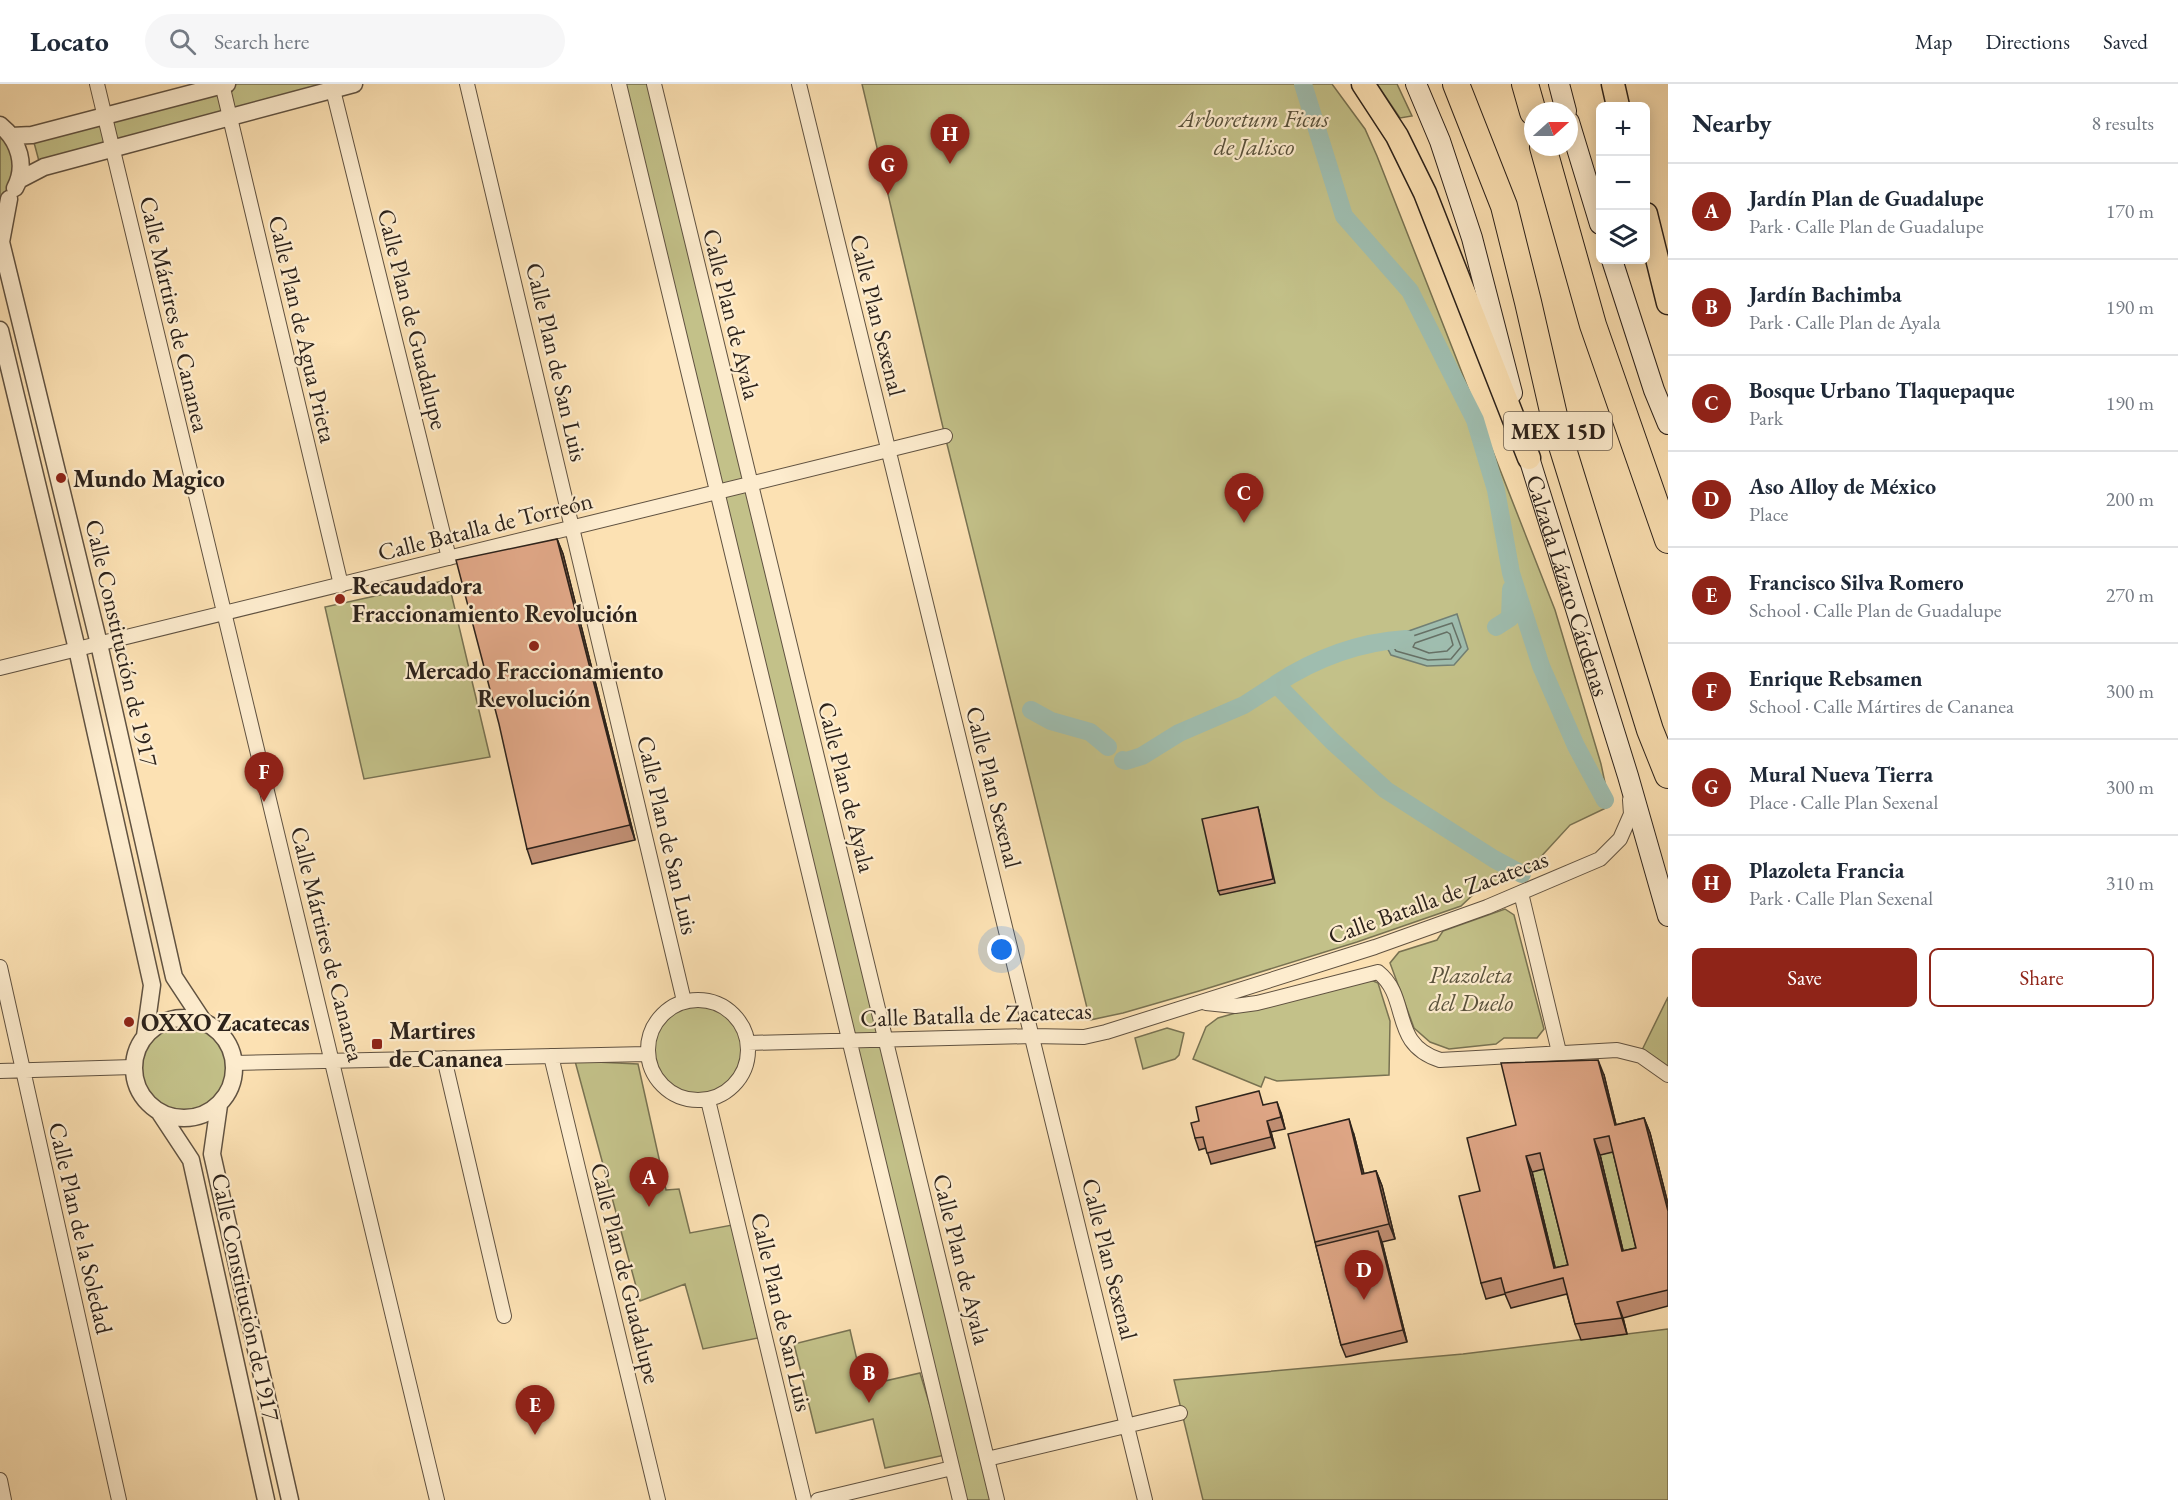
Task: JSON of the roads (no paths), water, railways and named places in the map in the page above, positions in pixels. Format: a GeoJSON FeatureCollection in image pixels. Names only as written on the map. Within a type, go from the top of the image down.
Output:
{"type":"FeatureCollection","features":[{"type":"Feature","properties":{"kind":"highway"},"geometry":{"type":"LineString","coordinates":[[1363,84],[1397,136],[1425,193],[1529,458]]}},
{"type":"Feature","properties":{"kind":"highway","name":"Calzada Lázaro Cárdenas"},"geometry":{"type":"LineString","coordinates":[[1456,84],[1504,206],[1558,433],[1650,730],[1668,776]]}},
{"type":"Feature","properties":{"kind":"highway"},"geometry":{"type":"LineString","coordinates":[[1525,84],[1530,102]]}},
{"type":"Feature","properties":{"kind":"highway"},"geometry":{"type":"LineString","coordinates":[[1613,84],[1617,102]]}},
{"type":"Feature","properties":{"kind":"highway","name":"MEX 15D"},"geometry":{"type":"LineString","coordinates":[[1546,156],[1593,325],[1668,540]]}},
{"type":"Feature","properties":{"kind":"highway"},"geometry":{"type":"LineString","coordinates":[[1650,230],[1668,303]]}},
{"type":"Feature","properties":{"kind":"main road","name":"Calzada Lázaro Cárdenas"},"geometry":{"type":"LineString","coordinates":[[1416,84],[1440,141],[1472,238],[1529,458],[1628,776],[1668,916]]}},
{"type":"Feature","properties":{"kind":"main road"},"geometry":{"type":"LineString","coordinates":[[1559,84],[1564,102]]}},
{"type":"Feature","properties":{"kind":"main road"},"geometry":{"type":"LineString","coordinates":[[1578,152],[1596,211]]}},
{"type":"Feature","properties":{"kind":"main road"},"geometry":{"type":"LineString","coordinates":[[1613,264],[1654,390],[1668,424]]}},
{"type":"Feature","properties":{"kind":"street","name":"Calle Mártires de Cananea"},"geometry":{"type":"LineString","coordinates":[[97,84],[223,614],[334,1061],[437,1500]]}},
{"type":"Feature","properties":{"kind":"street"},"geometry":{"type":"LineString","coordinates":[[6,130],[32,135],[224,84]]}},
{"type":"Feature","properties":{"kind":"street","name":"Calle Plan de Agua Prieta"},"geometry":{"type":"LineString","coordinates":[[224,84],[341,585]]}},
{"type":"Feature","properties":{"kind":"street"},"geometry":{"type":"LineString","coordinates":[[19,180],[44,167],[354,84]]}},
{"type":"Feature","properties":{"kind":"street","name":"Calle Plan de San Luis"},"geometry":{"type":"LineString","coordinates":[[467,84],[684,1001]]}},
{"type":"Feature","properties":{"kind":"street"},"geometry":{"type":"LineString","coordinates":[[619,84],[960,1500]]}},
{"type":"Feature","properties":{"kind":"street","name":"Calle Plan de Ayala"},"geometry":{"type":"LineString","coordinates":[[654,84],[997,1500]]}},
{"type":"Feature","properties":{"kind":"street","name":"Calle Plan Sexenal"},"geometry":{"type":"LineString","coordinates":[[799,84],[1145,1500]]}},
{"type":"Feature","properties":{"kind":"street","name":"Calle Plan de Guadalupe"},"geometry":{"type":"LineString","coordinates":[[333,90],[450,558]]}},
{"type":"Feature","properties":{"kind":"street"},"geometry":{"type":"LineString","coordinates":[[6,130],[18,150],[21,165],[19,180]]}},
{"type":"Feature","properties":{"kind":"street","name":"Calle Constitución de 1917"},"geometry":{"type":"LineString","coordinates":[[19,180],[4,203],[1,242],[99,644],[174,977],[203,1022]]}},
{"type":"Feature","properties":{"kind":"street","name":"Calle Constitución de 1917"},"geometry":{"type":"LineString","coordinates":[[0,330],[77,649],[152,985],[144,1036]]}},
{"type":"Feature","properties":{"kind":"street","name":"Calle Batalla de Torreón"},"geometry":{"type":"LineString","coordinates":[[0,668],[945,436]]}},
{"type":"Feature","properties":{"kind":"street","name":"Calle Batalla de Zacatecas"},"geometry":{"type":"LineString","coordinates":[[748,1043],[1093,1035],[1375,947],[1521,893],[1600,859],[1620,839],[1631,814],[1628,776]]}},
{"type":"Feature","properties":{"kind":"street"},"geometry":{"type":"LineString","coordinates":[[1521,893],[1559,1052]]}},
{"type":"Feature","properties":{"kind":"street"},"geometry":{"type":"LineString","coordinates":[[1375,947],[1378,972]]}},
{"type":"Feature","properties":{"kind":"street","name":"Calle Plan de la Soledad"},"geometry":{"type":"LineString","coordinates":[[0,967],[119,1500]]}},
{"type":"Feature","properties":{"kind":"street","name":"Calle Batalla de Zacatecas"},"geometry":{"type":"LineString","coordinates":[[1201,1002],[1236,1006],[1257,1003],[1378,972],[1389,982],[1411,1040],[1418,1049],[1440,1060],[1617,1050],[1641,1056],[1668,1075]]}},
{"type":"Feature","properties":{"kind":"street"},"geometry":{"type":"LineString","coordinates":[[705,1000],[726,1007],[741,1023],[748,1043],[747,1062],[739,1080],[725,1093],[708,1100],[693,1101],[667,1090],[650,1068],[647,1054],[649,1036],[656,1021],[669,1008],[684,1001],[705,1000]]}},
{"type":"Feature","properties":{"kind":"street"},"geometry":{"type":"LineString","coordinates":[[188,1018],[203,1022],[224,1038],[231,1050],[234,1063],[233,1078],[228,1093],[219,1105],[206,1114],[191,1119],[175,1118],[160,1113],[140,1094],[135,1081],[133,1068],[135,1056],[144,1036],[157,1025],[171,1019],[188,1018]]}},
{"type":"Feature","properties":{"kind":"street"},"geometry":{"type":"LineString","coordinates":[[234,1063],[647,1054]]}},
{"type":"Feature","properties":{"kind":"street","name":"Calle Plan de Guadalupe"},"geometry":{"type":"LineString","coordinates":[[551,1056],[658,1500]]}},
{"type":"Feature","properties":{"kind":"street"},"geometry":{"type":"LineString","coordinates":[[444,1058],[504,1316]]}},
{"type":"Feature","properties":{"kind":"street"},"geometry":{"type":"LineString","coordinates":[[0,1071],[133,1068]]}},
{"type":"Feature","properties":{"kind":"street","name":"Calle Plan de San Luis"},"geometry":{"type":"LineString","coordinates":[[708,1100],[804,1500]]}},
{"type":"Feature","properties":{"kind":"street","name":"Calle Constitución de 1917"},"geometry":{"type":"LineString","coordinates":[[219,1105],[212,1154],[290,1500]]}},
{"type":"Feature","properties":{"kind":"street","name":"Calle Constitución de 1917"},"geometry":{"type":"LineString","coordinates":[[160,1113],[191,1160],[266,1500]]}},
{"type":"Feature","properties":{"kind":"street"},"geometry":{"type":"LineString","coordinates":[[987,1459],[1180,1413]]}},
{"type":"Feature","properties":{"kind":"street"},"geometry":{"type":"LineString","coordinates":[[818,1500],[952,1468]]}},
{"type":"Feature","properties":{"kind":"street"},"geometry":{"type":"LineString","coordinates":[[0,1480],[4,1500]]}},
{"type":"Feature","properties":{"kind":"water"},"geometry":{"type":"Polygon","coordinates":[[[1457,614],[1468,649],[1454,665],[1427,666],[1391,655],[1383,640],[1457,614]]]}},
{"type":"Feature","properties":{"kind":"waterway"},"geometry":{"type":"LineString","coordinates":[[1303,84],[1344,216],[1410,291],[1475,420],[1496,490],[1511,573],[1541,666],[1576,746],[1605,800]]}},
{"type":"Feature","properties":{"kind":"waterway"},"geometry":{"type":"LineString","coordinates":[[1496,627],[1510,618],[1511,589]]}},
{"type":"Feature","properties":{"kind":"waterway"},"geometry":{"type":"LineString","coordinates":[[1406,639],[1371,644],[1338,653],[1306,666],[1276,684],[1332,741],[1386,790],[1494,859],[1522,874]]}},
{"type":"Feature","properties":{"kind":"waterway"},"geometry":{"type":"LineString","coordinates":[[1123,760],[1142,756],[1179,733],[1244,705],[1286,678]]}},
{"type":"Feature","properties":{"kind":"waterway"},"geometry":{"type":"LineString","coordinates":[[1031,710],[1051,721],[1090,732],[1108,747]]}},
{"type":"Feature","properties":{"kind":"place","name":"Plazoleta Francia"},"geometry":{"type":"Point","coordinates":[950,164]}},
{"type":"Feature","properties":{"kind":"place","name":"Mural Nueva Tierra"},"geometry":{"type":"Point","coordinates":[888,195]}},
{"type":"Feature","properties":{"kind":"place","name":"Mundo Magico"},"geometry":{"type":"Point","coordinates":[61,478]}},
{"type":"Feature","properties":{"kind":"place","name":"Bosque Urbano Tlaquepaque"},"geometry":{"type":"Point","coordinates":[1244,523]}},
{"type":"Feature","properties":{"kind":"place","name":"Recaudadora Fraccionamiento Revolución"},"geometry":{"type":"Point","coordinates":[340,599]}},
{"type":"Feature","properties":{"kind":"place","name":"Mercado Fraccionamiento Revolución"},"geometry":{"type":"Point","coordinates":[534,646]}},
{"type":"Feature","properties":{"kind":"place","name":"Enrique Rebsamen"},"geometry":{"type":"Point","coordinates":[264,802]}},
{"type":"Feature","properties":{"kind":"place","name":"OXXO Zacatecas"},"geometry":{"type":"Point","coordinates":[129,1022]}},
{"type":"Feature","properties":{"kind":"place","name":"Martires de Cananea"},"geometry":{"type":"Point","coordinates":[377,1044]}},
{"type":"Feature","properties":{"kind":"place","name":"Jardín Plan de Guadalupe"},"geometry":{"type":"Point","coordinates":[649,1207]}},
{"type":"Feature","properties":{"kind":"place","name":"Aso Alloy de México"},"geometry":{"type":"Point","coordinates":[1364,1300]}},
{"type":"Feature","properties":{"kind":"place","name":"Jardín Bachimba"},"geometry":{"type":"Point","coordinates":[869,1403]}},
{"type":"Feature","properties":{"kind":"place","name":"Francisco Silva Romero"},"geometry":{"type":"Point","coordinates":[535,1435]}},
{"type":"Feature","properties":{"kind":"park label","name":"Arboretum Ficus de Jalisco"},"geometry":{"type":"Point","coordinates":[1254,132]}},
{"type":"Feature","properties":{"kind":"park label","name":"Plazoleta del Duelo"},"geometry":{"type":"Point","coordinates":[1471,988]}}]}
